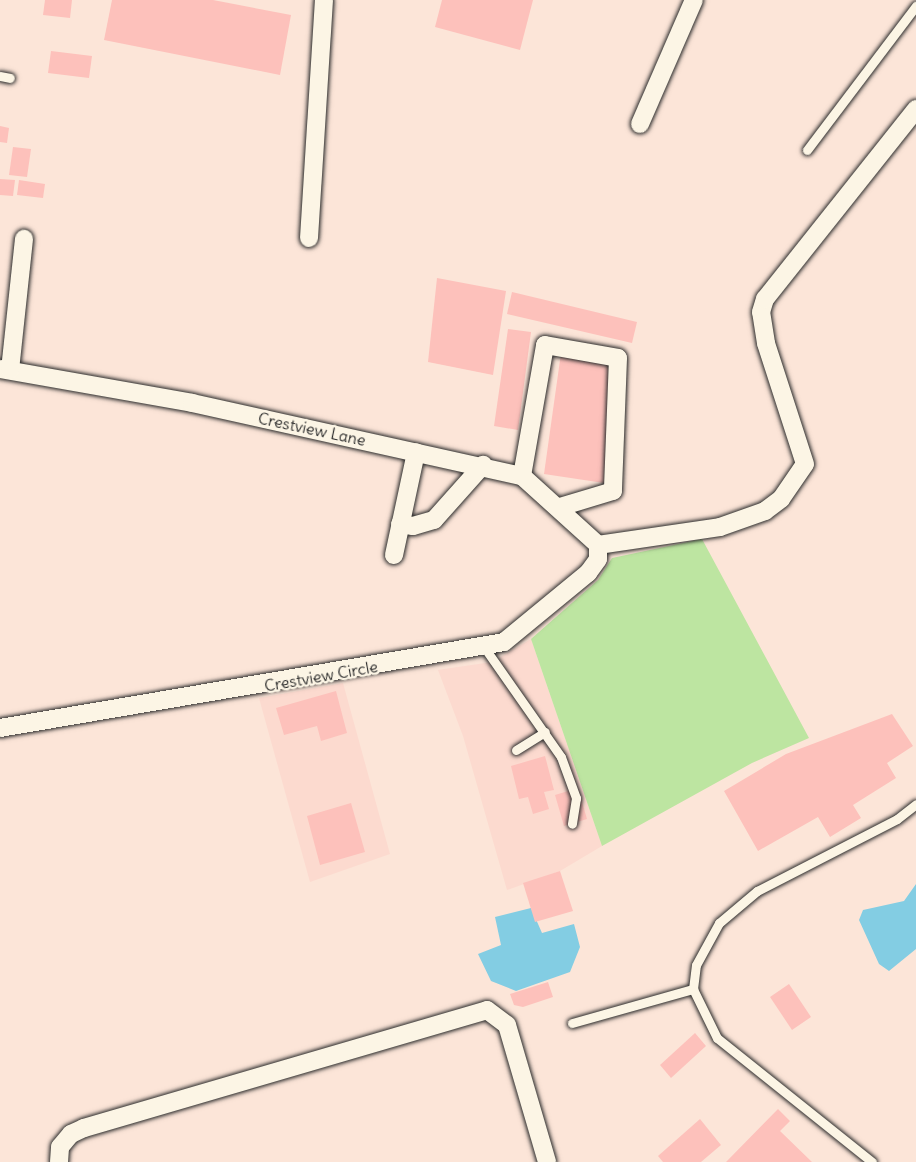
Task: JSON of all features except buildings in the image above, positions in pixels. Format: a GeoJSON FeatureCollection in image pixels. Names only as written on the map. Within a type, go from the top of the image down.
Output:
{"type":"FeatureCollection","features":[{"type":"Feature","properties":{"kind":"street"},"geometry":{"type":"LineString","coordinates":[[309,238],[324,0]]}},
{"type":"Feature","properties":{"kind":"street"},"geometry":{"type":"LineString","coordinates":[[640,124],[694,0]]}},
{"type":"Feature","properties":{"kind":"street"},"geometry":{"type":"LineString","coordinates":[[598,545],[720,527],[765,511],[781,499],[805,464],[766,343],[763,306],[916,109]]}},
{"type":"Feature","properties":{"kind":"street"},"geometry":{"type":"LineString","coordinates":[[5,370],[24,238]]}},
{"type":"Feature","properties":{"kind":"street"},"geometry":{"type":"LineString","coordinates":[[522,476],[545,345],[618,358],[613,491],[560,507]]}},
{"type":"Feature","properties":{"kind":"street","name":"Crestview Lane"},"geometry":{"type":"LineString","coordinates":[[5,370],[192,402],[483,465],[522,476],[560,507],[598,545]]}},
{"type":"Feature","properties":{"kind":"street"},"geometry":{"type":"LineString","coordinates":[[394,555],[416,452]]}},
{"type":"Feature","properties":{"kind":"street"},"geometry":{"type":"LineString","coordinates":[[400,524],[434,520],[483,465]]}},
{"type":"Feature","properties":{"kind":"street","name":"Crestview Circle"},"geometry":{"type":"LineString","coordinates":[[0,728],[504,642],[588,573],[598,559],[598,545]]}},
{"type":"Feature","properties":{"kind":"street"},"geometry":{"type":"LineString","coordinates":[[58,1162],[60,1147],[71,1134],[84,1128],[487,1010],[507,1025],[547,1162]]}},
{"type":"Feature","properties":{"kind":"lane"},"geometry":{"type":"LineString","coordinates":[[807,150],[916,6]]}},
{"type":"Feature","properties":{"kind":"lane"},"geometry":{"type":"LineString","coordinates":[[0,76],[10,78]]}},
{"type":"Feature","properties":{"kind":"lane"},"geometry":{"type":"LineString","coordinates":[[484,647],[496,670],[545,732],[561,757],[576,798],[572,824]]}},
{"type":"Feature","properties":{"kind":"lane"},"geometry":{"type":"LineString","coordinates":[[516,750],[545,732]]}},
{"type":"Feature","properties":{"kind":"lane"},"geometry":{"type":"LineString","coordinates":[[872,1162],[717,1038],[693,989],[696,965],[719,923],[757,891],[897,819],[916,804]]}},
{"type":"Feature","properties":{"kind":"lane"},"geometry":{"type":"LineString","coordinates":[[572,1023],[693,989]]}},
{"type":"Feature","properties":{"kind":"shaded area"},"geometry":{"type":"Polygon","coordinates":[[[531,639],[602,846],[560,871],[507,890],[463,736],[438,670],[492,662],[531,639]]]}},
{"type":"Feature","properties":{"kind":"shaded area"},"geometry":{"type":"Polygon","coordinates":[[[343,683],[390,854],[310,882],[259,698],[343,683]]]}},
{"type":"Feature","properties":{"kind":"green space"},"geometry":{"type":"Polygon","coordinates":[[[702,539],[809,738],[752,763],[602,846],[531,639],[598,580],[612,558],[702,539]]]}},
{"type":"Feature","properties":{"kind":"water"},"geometry":{"type":"Polygon","coordinates":[[[916,884],[916,949],[889,971],[879,964],[859,920],[863,910],[904,901],[916,884]]]}},
{"type":"Feature","properties":{"kind":"water"},"geometry":{"type":"Polygon","coordinates":[[[531,908],[542,933],[574,924],[580,947],[570,972],[516,991],[491,981],[478,954],[501,945],[495,917],[531,908]]]}}]}
